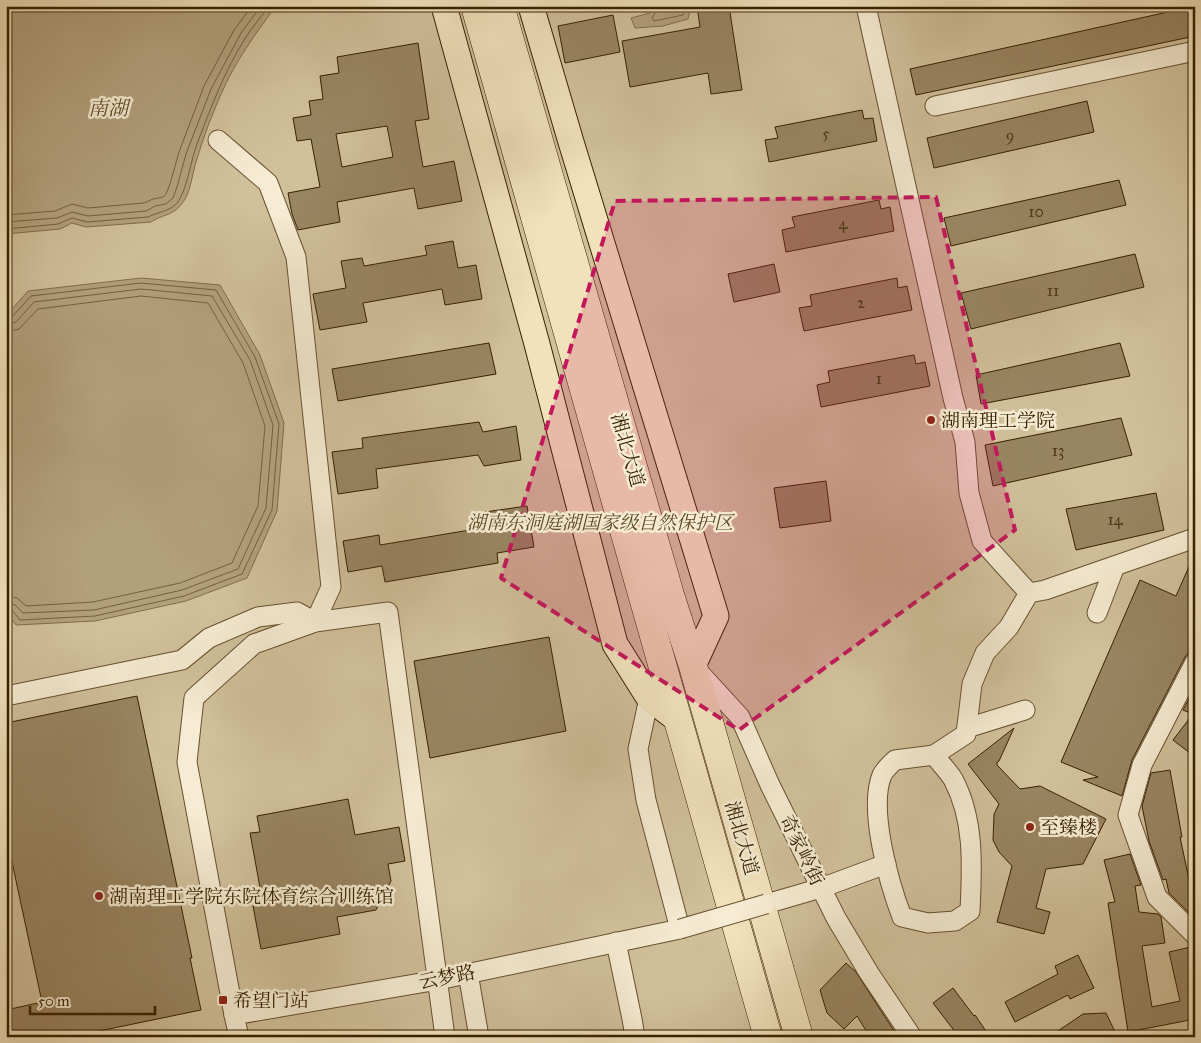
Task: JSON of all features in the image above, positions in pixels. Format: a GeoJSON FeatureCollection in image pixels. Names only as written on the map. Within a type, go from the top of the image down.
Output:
{"type":"FeatureCollection","features":[{"type":"Feature","properties":{"kind":"highway","name":"湘北大道"},"geometry":{"type":"LineString","coordinates":[[475,6],[766,1035]]}},
{"type":"Feature","properties":{"kind":"highway","name":"湘北大道"},"geometry":{"type":"LineString","coordinates":[[500,6],[670,595],[693,666],[799,1037]]}},
{"type":"Feature","properties":{"kind":"main road"},"geometry":{"type":"LineString","coordinates":[[444,6],[537,344],[615,644],[649,698],[678,720]]}},
{"type":"Feature","properties":{"kind":"main road"},"geometry":{"type":"LineString","coordinates":[[532,6],[571,142],[716,616],[693,666]]}},
{"type":"Feature","properties":{"kind":"main road"},"geometry":{"type":"LineString","coordinates":[[649,698],[655,641]]}},
{"type":"Feature","properties":{"kind":"street"},"geometry":{"type":"LineString","coordinates":[[866,6],[953,398],[965,442],[969,493],[982,542],[1030,593]]}},
{"type":"Feature","properties":{"kind":"street"},"geometry":{"type":"LineString","coordinates":[[935,106],[1195,50]]}},
{"type":"Feature","properties":{"kind":"street"},"geometry":{"type":"LineString","coordinates":[[218,140],[268,184],[296,257],[330,587],[315,622]]}},
{"type":"Feature","properties":{"kind":"street"},"geometry":{"type":"LineString","coordinates":[[934,756],[953,779],[964,806],[972,854],[970,911],[955,921],[928,923],[902,917],[894,895],[886,864],[877,795],[883,773],[895,760],[934,756],[966,734],[972,684],[985,652],[1009,627],[1030,593],[1045,590],[1195,538]]}},
{"type":"Feature","properties":{"kind":"street"},"geometry":{"type":"LineString","coordinates":[[1098,613],[1115,566]]}},
{"type":"Feature","properties":{"kind":"street"},"geometry":{"type":"LineString","coordinates":[[6,696],[182,660],[209,638],[258,617],[297,612],[315,622]]}},
{"type":"Feature","properties":{"kind":"street"},"geometry":{"type":"LineString","coordinates":[[238,1037],[187,762],[194,698],[254,644],[315,622],[388,612],[445,1037]]}},
{"type":"Feature","properties":{"kind":"street"},"geometry":{"type":"LineString","coordinates":[[1195,662],[1142,765],[1128,814],[1157,898],[1195,936]]}},
{"type":"Feature","properties":{"kind":"street","name":"奇家岭街"},"geometry":{"type":"LineString","coordinates":[[693,666],[740,717],[770,785],[836,918],[912,1037]]}},
{"type":"Feature","properties":{"kind":"street"},"geometry":{"type":"LineString","coordinates":[[649,698],[638,749],[646,800],[680,929]]}},
{"type":"Feature","properties":{"kind":"street"},"geometry":{"type":"LineString","coordinates":[[967,728],[1024,710]]}},
{"type":"Feature","properties":{"kind":"street","name":"云梦路"},"geometry":{"type":"LineString","coordinates":[[234,1015],[438,980],[680,929],[821,888],[886,864]]}},
{"type":"Feature","properties":{"kind":"street"},"geometry":{"type":"LineString","coordinates":[[616,942],[635,1037]]}},
{"type":"Feature","properties":{"kind":"street"},"geometry":{"type":"LineString","coordinates":[[468,974],[479,1037]]}},
{"type":"Feature","properties":{"kind":"highlighted area"},"geometry":{"type":"Polygon","coordinates":[[[936,197],[1015,530],[739,730],[501,578],[615,201],[936,197]]]}},
{"type":"Feature","properties":{"kind":"green space","name":"湖南东洞庭湖国家级自然保护区"},"geometry":{"type":"Polygon","coordinates":[[[6,6],[1195,6],[1195,1037],[6,1037],[6,6]]]}},
{"type":"Feature","properties":{"kind":"water","name":"南湖"},"geometry":{"type":"Polygon","coordinates":[[[6,6],[276,6],[246,48],[227,82],[205,135],[187,196],[177,209],[151,222],[86,227],[72,223],[60,229],[6,234],[6,6]]]}},
{"type":"Feature","properties":{"kind":"water"},"geometry":{"type":"Polygon","coordinates":[[[654,6],[691,6],[688,19],[663,26],[635,28],[631,18],[650,13],[654,6]]]}},
{"type":"Feature","properties":{"kind":"water"},"geometry":{"type":"Polygon","coordinates":[[[141,278],[220,285],[260,355],[284,423],[277,511],[247,578],[186,601],[95,621],[16,625],[6,611],[6,316],[28,291],[141,278]]]}},
{"type":"Feature","properties":{"kind":"building"},"geometry":{"type":"Polygon","coordinates":[[[697,6],[729,6],[742,90],[711,94],[708,73],[630,87],[622,41],[700,27],[697,6]]]}},
{"type":"Feature","properties":{"kind":"building"},"geometry":{"type":"Polygon","coordinates":[[[1195,6],[1195,36],[916,95],[910,69],[1195,6]]]}},
{"type":"Feature","properties":{"kind":"building"},"geometry":{"type":"Polygon","coordinates":[[[613,15],[620,52],[565,63],[558,26],[613,15]]]}},
{"type":"Feature","properties":{"kind":"building"},"geometry":{"type":"Polygon","coordinates":[[[418,43],[429,119],[415,121],[423,167],[454,161],[462,201],[418,209],[414,188],[337,202],[340,222],[298,230],[292,214],[288,193],[320,187],[311,139],[297,141],[293,118],[311,115],[309,101],[323,99],[320,76],[339,73],[337,57],[418,43]],[[387,126],[336,134],[342,167],[393,157],[387,126]]]}},
{"type":"Feature","properties":{"kind":"building"},"geometry":{"type":"Polygon","coordinates":[[[1087,101],[1094,132],[934,168],[927,138],[1087,101]]]}},
{"type":"Feature","properties":{"kind":"building"},"geometry":{"type":"Polygon","coordinates":[[[862,110],[864,119],[873,118],[877,141],[769,162],[765,140],[778,138],[775,127],[862,110]]]}},
{"type":"Feature","properties":{"kind":"building"},"geometry":{"type":"Polygon","coordinates":[[[1119,180],[1126,205],[951,246],[944,218],[1119,180]]]}},
{"type":"Feature","properties":{"kind":"building"},"geometry":{"type":"Polygon","coordinates":[[[879,200],[881,209],[890,207],[894,231],[786,252],[782,230],[795,227],[792,217],[879,200]]]}},
{"type":"Feature","properties":{"kind":"building"},"geometry":{"type":"Polygon","coordinates":[[[453,241],[458,268],[476,265],[482,299],[445,305],[442,289],[363,303],[367,322],[320,330],[313,294],[346,288],[341,261],[362,258],[364,266],[427,255],[425,246],[453,241]]]}},
{"type":"Feature","properties":{"kind":"building"},"geometry":{"type":"Polygon","coordinates":[[[1135,254],[1144,287],[971,329],[961,293],[1135,254]]]}},
{"type":"Feature","properties":{"kind":"building"},"geometry":{"type":"Polygon","coordinates":[[[774,264],[780,292],[734,302],[728,274],[774,264]]]}},
{"type":"Feature","properties":{"kind":"building"},"geometry":{"type":"Polygon","coordinates":[[[897,278],[898,288],[907,286],[912,310],[804,331],[799,308],[812,306],[810,295],[897,278]]]}},
{"type":"Feature","properties":{"kind":"building"},"geometry":{"type":"Polygon","coordinates":[[[489,343],[496,374],[338,401],[332,369],[489,343]]]}},
{"type":"Feature","properties":{"kind":"building"},"geometry":{"type":"Polygon","coordinates":[[[1120,343],[1130,376],[981,404],[976,375],[1120,343]]]}},
{"type":"Feature","properties":{"kind":"building"},"geometry":{"type":"Polygon","coordinates":[[[914,355],[916,364],[925,362],[930,386],[821,407],[817,385],[830,382],[828,371],[914,355]]]}},
{"type":"Feature","properties":{"kind":"building"},"geometry":{"type":"Polygon","coordinates":[[[1121,418],[1132,455],[993,486],[985,445],[1121,418]]]}},
{"type":"Feature","properties":{"kind":"building"},"geometry":{"type":"Polygon","coordinates":[[[479,422],[483,432],[516,426],[521,460],[484,466],[478,455],[376,469],[378,488],[338,494],[332,452],[363,448],[362,438],[479,422]]]}},
{"type":"Feature","properties":{"kind":"building"},"geometry":{"type":"Polygon","coordinates":[[[826,481],[831,521],[780,528],[774,488],[826,481]]]}},
{"type":"Feature","properties":{"kind":"building"},"geometry":{"type":"Polygon","coordinates":[[[1156,493],[1164,530],[1076,550],[1066,509],[1156,493]]]}},
{"type":"Feature","properties":{"kind":"building"},"geometry":{"type":"Polygon","coordinates":[[[527,506],[534,547],[497,553],[498,563],[385,582],[382,566],[348,572],[343,541],[379,535],[380,545],[488,527],[485,512],[527,506]]]}},
{"type":"Feature","properties":{"kind":"building"},"geometry":{"type":"Polygon","coordinates":[[[1195,553],[1195,651],[1189,652],[1185,657],[1132,760],[1122,796],[1083,780],[1098,777],[1061,762],[1140,580],[1176,596],[1195,553]]]}},
{"type":"Feature","properties":{"kind":"building"},"geometry":{"type":"Polygon","coordinates":[[[549,637],[566,731],[430,758],[414,661],[549,637]]]}},
{"type":"Feature","properties":{"kind":"building"},"geometry":{"type":"Polygon","coordinates":[[[1195,687],[1195,757],[1173,740],[1193,714],[1183,710],[1195,687]]]}},
{"type":"Feature","properties":{"kind":"building","name":"湖南理工学院东院体育综合训练馆"},"geometry":{"type":"Polygon","coordinates":[[[137,696],[192,958],[190,958],[201,1010],[70,1037],[6,1037],[6,1010],[42,1002],[6,834],[6,723],[137,696]]]}},
{"type":"Feature","properties":{"kind":"building","name":"至臻楼"},"geometry":{"type":"Polygon","coordinates":[[[1014,728],[997,765],[1020,789],[1040,786],[1106,819],[1083,864],[1046,869],[1036,908],[1050,912],[1044,934],[997,922],[1012,866],[999,852],[993,840],[994,814],[999,804],[968,764],[1014,728]]]}},
{"type":"Feature","properties":{"kind":"building"},"geometry":{"type":"Polygon","coordinates":[[[1170,770],[1182,837],[1180,837],[1190,884],[1195,883],[1195,915],[1192,916],[1169,893],[1166,879],[1163,880],[1149,841],[1142,806],[1151,773],[1170,770]]]}},
{"type":"Feature","properties":{"kind":"building"},"geometry":{"type":"Polygon","coordinates":[[[348,799],[355,835],[399,827],[405,861],[388,864],[391,881],[376,910],[337,917],[340,934],[261,949],[253,906],[263,904],[250,833],[260,832],[257,816],[348,799]]]}},
{"type":"Feature","properties":{"kind":"building"},"geometry":{"type":"Polygon","coordinates":[[[1130,854],[1141,885],[1135,886],[1139,912],[1158,914],[1161,917],[1165,943],[1142,946],[1152,1007],[1180,1001],[1169,952],[1195,946],[1195,1019],[1128,1032],[1108,903],[1115,902],[1104,860],[1130,854]]]}},
{"type":"Feature","properties":{"kind":"building"},"geometry":{"type":"Polygon","coordinates":[[[1078,955],[1094,988],[1070,999],[1068,995],[1015,1022],[1005,1002],[1058,974],[1055,966],[1078,955]]]}},
{"type":"Feature","properties":{"kind":"building"},"geometry":{"type":"Polygon","coordinates":[[[846,963],[856,972],[898,1037],[870,1037],[857,1016],[844,1029],[827,1013],[820,990],[846,963]]]}},
{"type":"Feature","properties":{"kind":"building"},"geometry":{"type":"Polygon","coordinates":[[[953,988],[990,1037],[959,1037],[933,1003],[953,988]]]}},
{"type":"Feature","properties":{"kind":"building"},"geometry":{"type":"Polygon","coordinates":[[[1106,1013],[1116,1034],[1100,1037],[1049,1037],[1083,1014],[1106,1013]]]}},
{"type":"Feature","properties":{"kind":"place","name":"湖南理工学院"},"geometry":{"type":"Point","coordinates":[931,420]}},
{"type":"Feature","properties":{"kind":"place","name":"至臻楼"},"geometry":{"type":"Point","coordinates":[1030,827]}},
{"type":"Feature","properties":{"kind":"place","name":"湖南理工学院东院体育综合训练馆"},"geometry":{"type":"Point","coordinates":[99,896]}},
{"type":"Feature","properties":{"kind":"place","name":"希望门站"},"geometry":{"type":"Point","coordinates":[223,1000]}}]}
